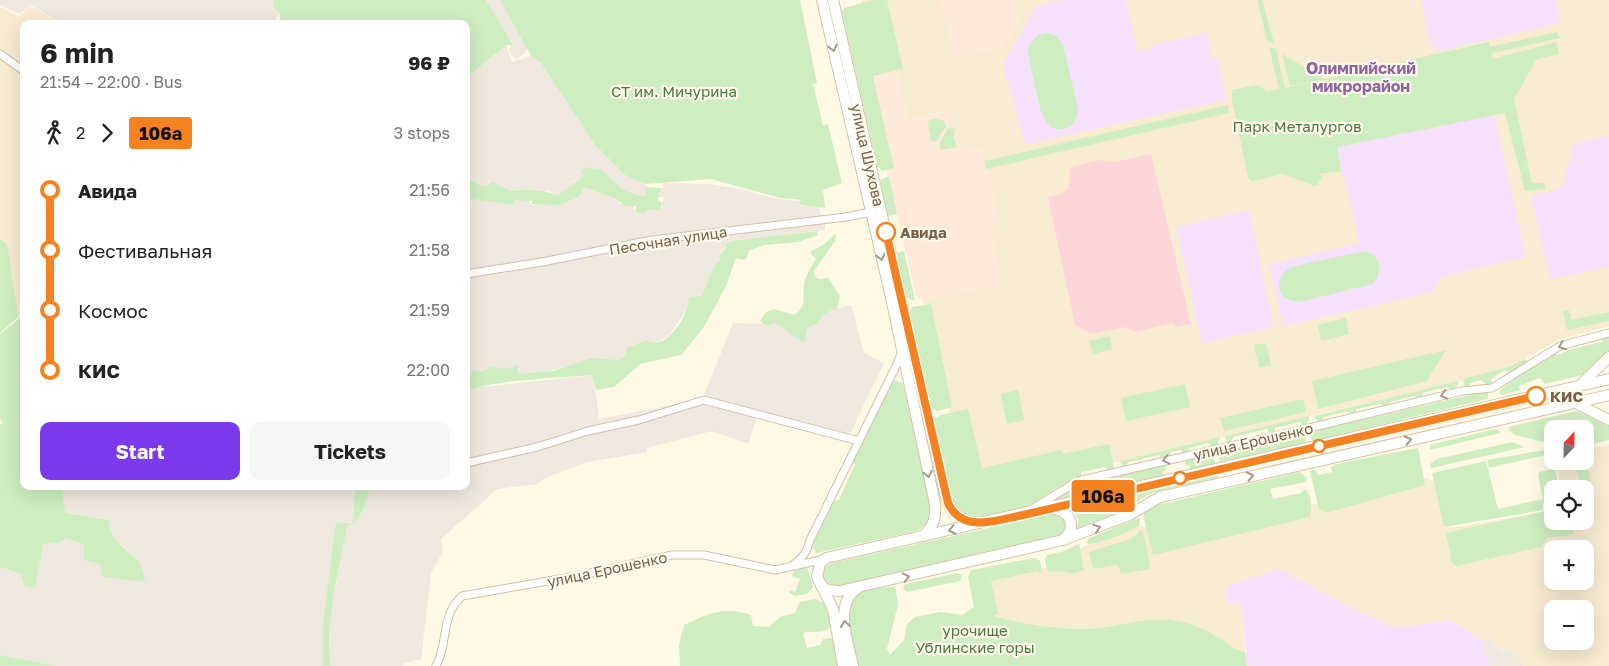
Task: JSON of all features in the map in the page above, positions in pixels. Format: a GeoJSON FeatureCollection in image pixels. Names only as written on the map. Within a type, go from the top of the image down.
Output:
{"type":"FeatureCollection","features":[{"type":"Feature","properties":{"kind":"main road","name":"улица Шухова"},"geometry":{"type":"LineString","coordinates":[[828,4],[876,211],[948,503],[951,511],[958,517],[980,524]]}},
{"type":"Feature","properties":{"kind":"main road","name":"улица Шухова"},"geometry":{"type":"LineString","coordinates":[[876,211],[902,350],[936,510],[935,521],[923,536]]}},
{"type":"Feature","properties":{"kind":"main road"},"geometry":{"type":"LineString","coordinates":[[1574,402],[1575,386],[1609,358]]}},
{"type":"Feature","properties":{"kind":"main road","name":"улица Ерошенко"},"geometry":{"type":"LineString","coordinates":[[826,558],[1023,515],[1575,386],[1609,380]]}},
{"type":"Feature","properties":{"kind":"main road"},"geometry":{"type":"LineString","coordinates":[[819,581],[826,590],[833,591],[858,587],[1063,540],[1129,515],[1151,500],[1160,497],[1609,394]]}},
{"type":"Feature","properties":{"kind":"main road"},"geometry":{"type":"LineString","coordinates":[[1574,402],[1609,420]]}},
{"type":"Feature","properties":{"kind":"main road"},"geometry":{"type":"LineString","coordinates":[[1051,508],[1060,509],[1071,518],[1070,530],[1063,540]]}},
{"type":"Feature","properties":{"kind":"main road"},"geometry":{"type":"LineString","coordinates":[[826,558],[820,563],[819,581],[833,609],[843,666]]}},
{"type":"Feature","properties":{"kind":"main road"},"geometry":{"type":"LineString","coordinates":[[853,666],[844,614],[847,597],[858,587]]}},
{"type":"Feature","properties":{"kind":"street"},"geometry":{"type":"LineString","coordinates":[[0,54],[20,68]]}},
{"type":"Feature","properties":{"kind":"street","name":"Песочная улица"},"geometry":{"type":"LineString","coordinates":[[470,273],[542,262],[652,240],[876,211]]}},
{"type":"Feature","properties":{"kind":"street","name":"улица Ерошенко"},"geometry":{"type":"LineString","coordinates":[[1023,515],[1050,497],[1082,480],[1305,429],[1462,390],[1492,388],[1560,346],[1609,333]]}},
{"type":"Feature","properties":{"kind":"street"},"geometry":{"type":"LineString","coordinates":[[790,567],[802,558],[808,549],[810,540],[902,350]]}},
{"type":"Feature","properties":{"kind":"street"},"geometry":{"type":"LineString","coordinates":[[470,462],[537,447],[588,431],[639,420],[704,400],[859,442]]}},
{"type":"Feature","properties":{"kind":"street"},"geometry":{"type":"LineString","coordinates":[[808,549],[814,556],[826,558]]}},
{"type":"Feature","properties":{"kind":"street"},"geometry":{"type":"LineString","coordinates":[[808,549],[819,581]]}},
{"type":"Feature","properties":{"kind":"street","name":"улица Ерошенко"},"geometry":{"type":"LineString","coordinates":[[436,666],[442,656],[447,618],[454,604],[462,596],[509,589],[685,554],[704,555],[775,570],[826,558]]}},
{"type":"Feature","properties":{"kind":"shaded area"},"geometry":{"type":"Polygon","coordinates":[[[0,0],[273,0],[274,8],[279,12],[275,20],[55,20],[31,5],[19,14],[0,5],[0,0]]]}},
{"type":"Feature","properties":{"kind":"shaded area"},"geometry":{"type":"Polygon","coordinates":[[[486,0],[500,0],[528,47],[525,53],[517,59],[511,55],[509,49],[513,43],[499,25],[486,0]]]}},
{"type":"Feature","properties":{"kind":"shaded area","name":"Олимпийский микрорайон"},"geometry":{"type":"Polygon","coordinates":[[[861,0],[1609,0],[1609,326],[1560,339],[1505,369],[1455,382],[1112,463],[965,484],[927,310],[922,300],[998,286],[1001,277],[990,232],[999,219],[984,152],[977,147],[966,148],[957,144],[941,112],[909,119],[861,0]]]}},
{"type":"Feature","properties":{"kind":"shaded area"},"geometry":{"type":"Polygon","coordinates":[[[940,0],[1015,0],[1019,21],[1004,48],[954,57],[940,0]]]}},
{"type":"Feature","properties":{"kind":"shaded area"},"geometry":{"type":"Polygon","coordinates":[[[1062,0],[1125,0],[1138,51],[1152,49],[1155,44],[1207,33],[1212,59],[1217,58],[1226,100],[1025,144],[1003,64],[1036,6],[1062,0]]]}},
{"type":"Feature","properties":{"kind":"shaded area"},"geometry":{"type":"Polygon","coordinates":[[[1421,0],[1555,0],[1560,23],[1438,51],[1437,45],[1431,47],[1421,0]]]}},
{"type":"Feature","properties":{"kind":"shaded area"},"geometry":{"type":"Polygon","coordinates":[[[31,6],[54,20],[20,20],[20,316],[0,299],[0,7],[19,16],[31,6]]]}},
{"type":"Feature","properties":{"kind":"shaded area"},"geometry":{"type":"Polygon","coordinates":[[[506,45],[512,62],[531,56],[541,63],[595,145],[625,175],[645,184],[647,187],[646,196],[628,193],[620,189],[609,176],[584,176],[572,183],[573,185],[568,190],[558,195],[549,191],[518,189],[510,191],[492,181],[489,185],[482,186],[470,180],[470,75],[506,45]]]}},
{"type":"Feature","properties":{"kind":"shaded area"},"geometry":{"type":"Polygon","coordinates":[[[895,64],[909,119],[941,112],[951,117],[957,144],[966,148],[977,147],[984,152],[999,219],[990,233],[1001,277],[998,286],[922,300],[916,296],[864,74],[895,64]]]}},
{"type":"Feature","properties":{"kind":"shaded area"},"geometry":{"type":"Polygon","coordinates":[[[1494,115],[1526,257],[1442,276],[1433,292],[1283,326],[1269,264],[1360,243],[1336,147],[1494,115]]]}},
{"type":"Feature","properties":{"kind":"shaded area"},"geometry":{"type":"Polygon","coordinates":[[[1609,136],[1609,267],[1550,279],[1531,196],[1562,188],[1574,144],[1609,136]]]}},
{"type":"Feature","properties":{"kind":"shaded area"},"geometry":{"type":"Polygon","coordinates":[[[1151,154],[1191,324],[1176,327],[1173,323],[1136,332],[1124,327],[1092,334],[1075,325],[1048,197],[1061,194],[1069,188],[1070,167],[1101,160],[1115,162],[1151,154]]]}},
{"type":"Feature","properties":{"kind":"shaded area"},"geometry":{"type":"Polygon","coordinates":[[[664,183],[708,184],[739,189],[778,199],[799,201],[800,206],[818,207],[825,223],[825,230],[729,241],[722,251],[722,259],[714,266],[702,296],[689,306],[670,334],[659,342],[642,341],[633,347],[627,347],[625,354],[618,360],[592,360],[540,373],[518,374],[517,366],[481,372],[476,370],[470,373],[470,196],[529,199],[530,204],[537,205],[537,200],[581,195],[582,184],[619,196],[619,204],[634,203],[634,209],[647,210],[647,205],[663,208],[663,197],[658,197],[658,188],[663,188],[664,183]]]}},
{"type":"Feature","properties":{"kind":"shaded area"},"geometry":{"type":"Polygon","coordinates":[[[1249,210],[1274,327],[1202,343],[1176,227],[1249,210]]]}},
{"type":"Feature","properties":{"kind":"shaded area"},"geometry":{"type":"Polygon","coordinates":[[[851,305],[864,353],[884,363],[850,434],[757,417],[748,444],[712,431],[647,448],[647,452],[587,462],[547,477],[536,484],[497,489],[441,539],[443,552],[431,573],[421,659],[405,663],[402,666],[331,666],[331,612],[347,527],[353,525],[337,522],[323,621],[323,666],[58,666],[0,655],[0,567],[21,574],[43,543],[59,543],[66,538],[85,544],[131,553],[113,538],[109,520],[66,513],[63,504],[64,490],[355,490],[353,524],[369,493],[368,490],[470,490],[470,389],[472,388],[593,375],[599,419],[705,399],[704,395],[733,323],[754,324],[802,318],[851,305]]]}},
{"type":"Feature","properties":{"kind":"shaded area"},"geometry":{"type":"Polygon","coordinates":[[[1609,445],[1609,666],[1523,666],[1520,657],[1515,657],[1512,652],[1505,653],[1494,646],[1491,637],[1482,640],[1450,620],[1397,628],[1360,612],[1279,569],[1239,601],[1243,618],[1245,652],[1233,649],[1198,626],[1178,621],[1162,619],[1097,628],[1044,628],[991,616],[987,580],[997,575],[1050,567],[1094,541],[1130,527],[1151,526],[1168,538],[1427,478],[1437,483],[1446,522],[1452,528],[1544,512],[1544,530],[1594,530],[1594,480],[1559,480],[1558,470],[1594,470],[1594,448],[1609,445]]]}},
{"type":"Feature","properties":{"kind":"shaded area"},"geometry":{"type":"Polygon","coordinates":[[[1279,569],[1360,612],[1397,628],[1450,620],[1482,640],[1489,666],[1247,666],[1243,618],[1239,601],[1227,604],[1225,591],[1229,585],[1279,569]]]}},
{"type":"Feature","properties":{"kind":"shaded area"},"geometry":{"type":"Polygon","coordinates":[[[1491,637],[1494,646],[1505,653],[1513,652],[1515,657],[1520,657],[1523,666],[1489,666],[1482,640],[1491,637]]]}},
{"type":"Feature","properties":{"kind":"green space"},"geometry":{"type":"Polygon","coordinates":[[[273,0],[486,0],[513,45],[506,45],[470,75],[470,20],[280,20],[279,12],[274,8],[273,0]]]}},
{"type":"Feature","properties":{"kind":"green space","name":"СТ им. Мичурина"},"geometry":{"type":"Polygon","coordinates":[[[500,0],[800,0],[817,83],[813,84],[823,126],[828,124],[842,183],[823,190],[825,208],[800,205],[799,199],[780,198],[711,179],[645,184],[625,175],[595,145],[541,63],[531,56],[500,0]]]}},
{"type":"Feature","properties":{"kind":"green space"},"geometry":{"type":"Polygon","coordinates":[[[873,0],[887,0],[903,69],[873,76],[894,168],[882,171],[877,166],[842,12],[844,8],[873,0]]]}},
{"type":"Feature","properties":{"kind":"green space"},"geometry":{"type":"Polygon","coordinates":[[[1257,0],[1262,0],[1274,43],[1267,40],[1257,0]]]}},
{"type":"Feature","properties":{"kind":"green space","name":"Парк Металургов"},"geometry":{"type":"Polygon","coordinates":[[[1557,32],[1560,38],[1492,53],[1493,59],[1556,42],[1559,54],[1537,59],[1514,99],[1532,183],[1544,183],[1546,189],[1525,191],[1505,113],[1337,147],[1341,171],[1320,174],[1322,180],[1318,181],[1319,185],[1314,186],[1283,174],[1252,181],[1248,177],[1232,100],[1232,90],[1257,85],[1267,91],[1263,93],[1279,89],[1269,47],[1276,49],[1285,88],[1319,80],[1290,86],[1282,54],[1325,79],[1489,42],[1490,47],[1557,32]]]}},
{"type":"Feature","properties":{"kind":"green space"},"geometry":{"type":"Polygon","coordinates":[[[1046,33],[1056,36],[1063,45],[1078,109],[1076,120],[1073,124],[1060,129],[1050,127],[1041,112],[1028,55],[1029,47],[1033,40],[1046,33]]]}},
{"type":"Feature","properties":{"kind":"green space"},"geometry":{"type":"Polygon","coordinates":[[[1228,105],[1229,113],[986,169],[984,161],[1228,105]]]}},
{"type":"Feature","properties":{"kind":"green space"},"geometry":{"type":"Polygon","coordinates":[[[935,118],[944,121],[946,126],[936,142],[931,141],[928,125],[929,120],[935,118]]]}},
{"type":"Feature","properties":{"kind":"green space"},"geometry":{"type":"Polygon","coordinates":[[[948,128],[956,129],[954,138],[957,147],[941,150],[939,144],[948,128]]]}},
{"type":"Feature","properties":{"kind":"green space"},"geometry":{"type":"Polygon","coordinates":[[[586,167],[602,170],[620,188],[636,194],[645,196],[647,187],[661,188],[661,192],[658,192],[658,201],[663,203],[659,210],[648,209],[645,213],[636,212],[636,206],[624,206],[617,199],[587,188],[583,188],[578,197],[561,205],[532,204],[532,201],[515,200],[513,205],[470,199],[470,180],[482,186],[489,185],[492,181],[510,191],[534,190],[558,195],[584,176],[581,170],[586,167]]]}},
{"type":"Feature","properties":{"kind":"green space"},"geometry":{"type":"Polygon","coordinates":[[[889,176],[897,214],[888,216],[880,180],[889,176]]]}},
{"type":"Feature","properties":{"kind":"green space"},"geometry":{"type":"Polygon","coordinates":[[[817,231],[818,235],[798,242],[765,245],[750,250],[745,260],[736,258],[726,286],[704,327],[681,355],[640,364],[614,387],[596,390],[592,375],[492,384],[470,391],[470,373],[476,370],[481,372],[492,366],[505,369],[518,365],[518,374],[553,371],[592,358],[618,360],[625,355],[627,347],[644,341],[660,342],[666,339],[676,329],[684,316],[689,297],[702,296],[714,266],[721,259],[719,257],[726,247],[724,246],[730,241],[817,231]]]}},
{"type":"Feature","properties":{"kind":"green space"},"geometry":{"type":"Polygon","coordinates":[[[836,233],[835,241],[814,271],[815,277],[820,279],[828,278],[840,296],[837,309],[825,313],[818,323],[808,327],[804,343],[778,324],[775,323],[767,326],[760,321],[766,312],[774,309],[794,315],[801,308],[804,302],[804,286],[808,272],[816,259],[811,254],[811,251],[823,245],[836,233]]]}},
{"type":"Feature","properties":{"kind":"green space"},"geometry":{"type":"Polygon","coordinates":[[[0,239],[7,244],[18,317],[0,333],[0,239]]]}},
{"type":"Feature","properties":{"kind":"green space"},"geometry":{"type":"Polygon","coordinates":[[[904,251],[915,300],[907,297],[896,253],[904,251]]]}},
{"type":"Feature","properties":{"kind":"green space"},"geometry":{"type":"Polygon","coordinates":[[[1365,251],[1375,256],[1380,267],[1376,280],[1372,284],[1300,302],[1285,298],[1281,293],[1279,282],[1287,270],[1294,266],[1365,251]]]}},
{"type":"Feature","properties":{"kind":"green space"},"geometry":{"type":"Polygon","coordinates":[[[931,304],[952,407],[937,411],[931,408],[910,312],[912,307],[931,304]]]}},
{"type":"Feature","properties":{"kind":"green space"},"geometry":{"type":"Polygon","coordinates":[[[1569,310],[1571,320],[1609,312],[1609,321],[1567,330],[1563,311],[1569,310]]]}},
{"type":"Feature","properties":{"kind":"green space"},"geometry":{"type":"Polygon","coordinates":[[[20,318],[20,490],[64,490],[63,504],[66,513],[109,520],[114,537],[138,562],[145,582],[103,577],[100,564],[84,560],[84,544],[66,538],[59,543],[43,544],[35,588],[24,585],[21,574],[0,567],[0,424],[3,423],[0,418],[0,334],[20,318]]]}},
{"type":"Feature","properties":{"kind":"green space"},"geometry":{"type":"Polygon","coordinates":[[[1346,318],[1349,334],[1321,341],[1318,325],[1346,318]]]}},
{"type":"Feature","properties":{"kind":"green space"},"geometry":{"type":"Polygon","coordinates":[[[1609,335],[1609,353],[1586,374],[1545,384],[1540,378],[1519,386],[1520,390],[1502,395],[1499,393],[1501,389],[1554,353],[1558,355],[1572,349],[1602,342],[1604,337],[1609,335]]]}},
{"type":"Feature","properties":{"kind":"green space"},"geometry":{"type":"Polygon","coordinates":[[[1109,336],[1112,349],[1093,354],[1089,341],[1109,336]]]}},
{"type":"Feature","properties":{"kind":"green space"},"geometry":{"type":"Polygon","coordinates":[[[1266,343],[1271,365],[1259,368],[1254,345],[1266,343]]]}},
{"type":"Feature","properties":{"kind":"green space"},"geometry":{"type":"Polygon","coordinates":[[[1446,350],[1427,381],[1318,409],[1312,381],[1446,350]]]}},
{"type":"Feature","properties":{"kind":"green space"},"geometry":{"type":"Polygon","coordinates":[[[1525,359],[1527,361],[1511,373],[1505,370],[1491,379],[1492,383],[1486,385],[1482,380],[1470,383],[1470,388],[1464,385],[1463,379],[1506,368],[1525,359]]]}},
{"type":"Feature","properties":{"kind":"green space"},"geometry":{"type":"Polygon","coordinates":[[[894,380],[903,383],[932,509],[929,518],[926,524],[912,532],[816,553],[812,545],[833,501],[839,500],[855,464],[852,462],[894,380]]]}},
{"type":"Feature","properties":{"kind":"green space"},"geometry":{"type":"Polygon","coordinates":[[[1458,381],[1455,389],[1451,391],[1447,387],[1423,393],[1422,399],[1418,400],[1414,396],[1390,402],[1389,407],[1384,408],[1381,404],[1356,409],[1356,414],[1351,415],[1348,411],[1324,417],[1322,422],[1317,421],[1314,416],[1458,381]]]}},
{"type":"Feature","properties":{"kind":"green space"},"geometry":{"type":"Polygon","coordinates":[[[1185,384],[1190,407],[1126,421],[1121,398],[1185,384]]]}},
{"type":"Feature","properties":{"kind":"green space"},"geometry":{"type":"Polygon","coordinates":[[[1018,390],[1024,420],[1007,424],[1001,394],[1018,390]]]}},
{"type":"Feature","properties":{"kind":"green space"},"geometry":{"type":"Polygon","coordinates":[[[1481,392],[1488,393],[1488,399],[1312,441],[1310,432],[1481,392]]]}},
{"type":"Feature","properties":{"kind":"green space"},"geometry":{"type":"Polygon","coordinates":[[[1303,399],[1306,412],[1224,431],[1220,418],[1303,399]]]}},
{"type":"Feature","properties":{"kind":"green space"},"geometry":{"type":"Polygon","coordinates":[[[968,409],[982,468],[1062,450],[1063,454],[1109,444],[1114,468],[1108,471],[1105,467],[1081,472],[1081,478],[1065,483],[1026,507],[971,518],[960,513],[953,504],[934,423],[934,419],[940,415],[968,409]]]}},
{"type":"Feature","properties":{"kind":"green space"},"geometry":{"type":"Polygon","coordinates":[[[1576,411],[1609,425],[1609,440],[1594,444],[1594,420],[1544,420],[1544,442],[1515,435],[1509,431],[1509,428],[1576,411]]]}},
{"type":"Feature","properties":{"kind":"green space"},"geometry":{"type":"Polygon","coordinates":[[[1309,416],[1306,425],[1303,426],[1300,422],[1275,428],[1274,432],[1270,433],[1267,429],[1233,437],[1231,443],[1227,442],[1225,436],[1309,416]]]}},
{"type":"Feature","properties":{"kind":"green space"},"geometry":{"type":"Polygon","coordinates":[[[1495,429],[1500,431],[1500,433],[1430,450],[1430,445],[1495,429]]]}},
{"type":"Feature","properties":{"kind":"green space"},"geometry":{"type":"Polygon","coordinates":[[[1304,433],[1306,443],[1220,462],[1218,453],[1304,433]]]}},
{"type":"Feature","properties":{"kind":"green space"},"geometry":{"type":"Polygon","coordinates":[[[1220,437],[1217,446],[1212,447],[1209,443],[1189,448],[1188,452],[1183,454],[1181,450],[1171,452],[1170,457],[1162,458],[1159,455],[1128,462],[1127,467],[1123,467],[1120,461],[1220,437]]]}},
{"type":"Feature","properties":{"kind":"green space"},"geometry":{"type":"Polygon","coordinates":[[[1512,442],[1525,447],[1431,468],[1430,464],[1437,459],[1512,442]]]}},
{"type":"Feature","properties":{"kind":"green space"},"geometry":{"type":"Polygon","coordinates":[[[1418,448],[1425,485],[1326,513],[1319,509],[1310,472],[1312,470],[1316,470],[1318,475],[1332,472],[1331,467],[1336,464],[1418,448]]]}},
{"type":"Feature","properties":{"kind":"green space"},"geometry":{"type":"Polygon","coordinates":[[[1544,450],[1544,455],[1489,468],[1487,460],[1544,450]]]}},
{"type":"Feature","properties":{"kind":"green space"},"geometry":{"type":"Polygon","coordinates":[[[1213,453],[1215,463],[1190,470],[1189,465],[1186,466],[1184,459],[1213,453]]]}},
{"type":"Feature","properties":{"kind":"green space"},"geometry":{"type":"Polygon","coordinates":[[[1486,461],[1498,509],[1543,499],[1539,472],[1555,470],[1557,480],[1544,480],[1543,510],[1444,527],[1432,473],[1486,461]]]}},
{"type":"Feature","properties":{"kind":"green space"},"geometry":{"type":"Polygon","coordinates":[[[1165,465],[1166,471],[1163,472],[1164,476],[1047,502],[1078,485],[1165,465]]]}},
{"type":"Feature","properties":{"kind":"green space"},"geometry":{"type":"Polygon","coordinates":[[[1577,470],[1588,470],[1590,480],[1579,480],[1577,470]]]}},
{"type":"Feature","properties":{"kind":"green space"},"geometry":{"type":"Polygon","coordinates":[[[1300,472],[1307,478],[1306,482],[1270,489],[1273,499],[1301,493],[1305,489],[1310,499],[1310,517],[1153,555],[1143,515],[1148,507],[1300,472]]]}},
{"type":"Feature","properties":{"kind":"green space"},"geometry":{"type":"Polygon","coordinates":[[[1218,474],[1219,478],[1151,493],[1127,511],[1077,529],[1078,519],[1071,509],[1218,474]]]}},
{"type":"Feature","properties":{"kind":"green space"},"geometry":{"type":"Polygon","coordinates":[[[355,490],[368,490],[369,493],[361,513],[353,524],[355,490]]]}},
{"type":"Feature","properties":{"kind":"green space"},"geometry":{"type":"Polygon","coordinates":[[[1544,511],[1544,530],[1574,531],[1574,534],[1547,538],[1541,547],[1456,566],[1452,563],[1446,533],[1544,511]]]}},
{"type":"Feature","properties":{"kind":"green space"},"geometry":{"type":"Polygon","coordinates":[[[1055,513],[1064,519],[1066,524],[1063,532],[1058,536],[840,586],[830,585],[822,578],[824,569],[834,563],[1055,513]]]}},
{"type":"Feature","properties":{"kind":"green space"},"geometry":{"type":"Polygon","coordinates":[[[1140,517],[1139,526],[1114,537],[1088,544],[1089,538],[1140,517]]]}},
{"type":"Feature","properties":{"kind":"green space"},"geometry":{"type":"Polygon","coordinates":[[[336,522],[353,524],[347,527],[331,614],[331,666],[323,666],[323,621],[336,522]]]}},
{"type":"Feature","properties":{"kind":"green space"},"geometry":{"type":"Polygon","coordinates":[[[1142,530],[1150,569],[1121,574],[1118,565],[1093,569],[1089,552],[1131,539],[1142,530]]]}},
{"type":"Feature","properties":{"kind":"green space"},"geometry":{"type":"Polygon","coordinates":[[[1079,544],[1084,570],[1071,573],[1047,570],[1045,559],[1047,555],[1064,551],[1079,544]]]}},
{"type":"Feature","properties":{"kind":"green space","name":"урочище Ублинские горы"},"geometry":{"type":"Polygon","coordinates":[[[1034,558],[1040,561],[1042,571],[1040,573],[1037,571],[991,581],[998,614],[993,616],[1032,625],[1071,629],[1098,628],[1157,620],[1183,622],[1194,625],[1234,648],[1245,652],[1247,666],[858,666],[848,615],[849,605],[853,597],[860,592],[895,586],[898,605],[887,649],[890,655],[904,640],[907,624],[915,617],[940,612],[962,615],[974,607],[968,577],[971,570],[1034,558]]]}},
{"type":"Feature","properties":{"kind":"green space"},"geometry":{"type":"Polygon","coordinates":[[[802,566],[807,567],[813,587],[807,594],[794,596],[789,590],[795,592],[800,579],[792,576],[794,571],[802,566]]]}},
{"type":"Feature","properties":{"kind":"green space"},"geometry":{"type":"Polygon","coordinates":[[[958,573],[962,575],[960,581],[907,592],[903,588],[905,584],[958,573]]]}},
{"type":"Feature","properties":{"kind":"green space"},"geometry":{"type":"Polygon","coordinates":[[[816,599],[825,604],[831,626],[822,631],[803,633],[807,648],[820,645],[823,639],[831,638],[834,640],[838,666],[680,666],[679,645],[684,625],[716,612],[733,611],[751,615],[753,626],[769,627],[780,617],[795,613],[800,602],[816,599]]]}},
{"type":"Feature","properties":{"kind":"green space"},"geometry":{"type":"Polygon","coordinates":[[[0,655],[58,666],[0,666],[0,655]]]}},
{"type":"Feature","properties":{"kind":"bus line","name":"106а"},"geometry":{"type":"LineString","coordinates":[[886,232],[948,503],[951,511],[958,517],[970,522],[980,524],[1023,515],[1536,396]]}},
{"type":"Feature","properties":{"kind":"place","name":"Авида"},"geometry":{"type":"Point","coordinates":[886,232]}},
{"type":"Feature","properties":{"kind":"place","name":"КИС"},"geometry":{"type":"Point","coordinates":[1536,396]}},
{"type":"Feature","properties":{"kind":"district","name":"Олимпийский микрорайон"},"geometry":{"type":"Point","coordinates":[1361,77]}}]}
